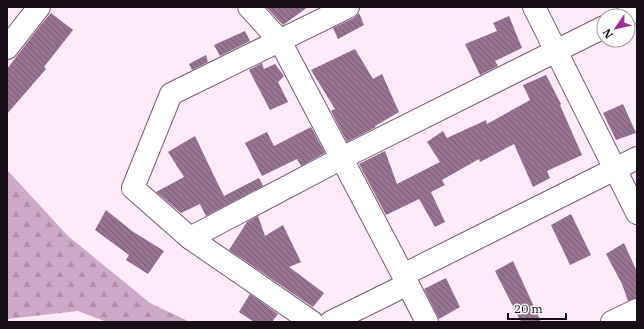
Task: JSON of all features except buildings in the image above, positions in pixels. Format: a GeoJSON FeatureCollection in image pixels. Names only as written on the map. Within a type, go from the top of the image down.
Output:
{"type":"FeatureCollection","features":[{"type":"Feature","properties":{"kind":"street"},"geometry":{"type":"LineString","coordinates":[[7,48],[39,7]]}},
{"type":"Feature","properties":{"kind":"street"},"geometry":{"type":"LineString","coordinates":[[249,7],[280,41],[406,279],[427,322]]}},
{"type":"Feature","properties":{"kind":"street"},"geometry":{"type":"LineString","coordinates":[[312,322],[190,238],[133,188],[171,94],[348,7]]}},
{"type":"Feature","properties":{"kind":"street"},"geometry":{"type":"LineString","coordinates":[[534,7],[637,214]]}},
{"type":"Feature","properties":{"kind":"street"},"geometry":{"type":"LineString","coordinates":[[190,238],[342,158],[596,31]]}},
{"type":"Feature","properties":{"kind":"street"},"geometry":{"type":"LineString","coordinates":[[331,322],[406,279],[637,158]]}},
{"type":"Feature","properties":{"kind":"street"},"geometry":{"type":"LineString","coordinates":[[612,322],[637,310]]}},
{"type":"Feature","properties":{"kind":"green space"},"geometry":{"type":"Polygon","coordinates":[[[7,170],[68,236],[150,303],[190,322],[107,322],[78,311],[7,319],[7,170]]]}}]}
